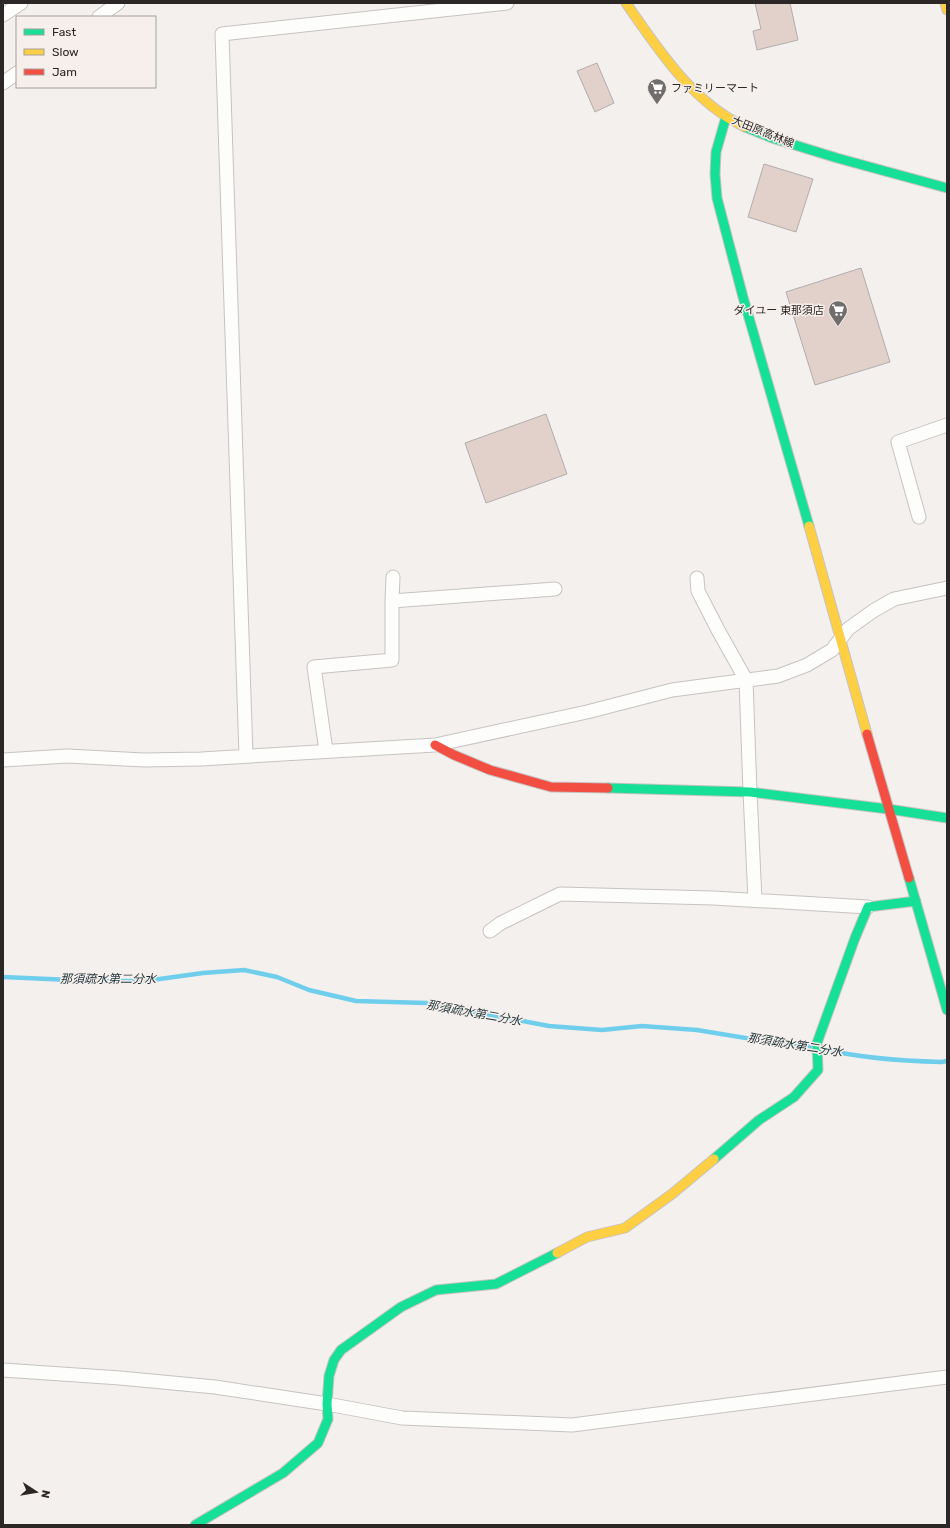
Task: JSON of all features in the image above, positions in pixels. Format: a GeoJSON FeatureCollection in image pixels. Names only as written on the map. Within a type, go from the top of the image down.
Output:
{"type":"FeatureCollection","features":[{"type":"Feature","properties":{"kind":"main road","name":"大田原高林線"},"geometry":{"type":"LineString","coordinates":[[626,3],[646,32],[688,82],[710,104],[726,117],[748,128],[781,140],[893,175],[947,188]]}},
{"type":"Feature","properties":{"kind":"main road"},"geometry":{"type":"LineString","coordinates":[[944,3],[947,10]]}},
{"type":"Feature","properties":{"kind":"main road"},"geometry":{"type":"LineString","coordinates":[[726,117],[716,152],[715,174],[717,198],[743,297],[888,809],[947,1010]]}},
{"type":"Feature","properties":{"kind":"main road"},"geometry":{"type":"LineString","coordinates":[[435,745],[454,755],[490,770],[551,787],[750,792],[888,809],[947,818]]}},
{"type":"Feature","properties":{"kind":"main road"},"geometry":{"type":"LineString","coordinates":[[195,1525],[283,1473],[318,1442],[328,1419],[327,1404],[329,1376],[334,1360],[341,1350],[401,1307],[436,1290],[496,1284],[588,1237],[625,1228],[672,1194],[759,1120],[794,1097],[818,1070],[817,1043],[868,907],[916,901]]}},
{"type":"Feature","properties":{"kind":"street"},"geometry":{"type":"LineString","coordinates":[[3,15],[21,3]]}},
{"type":"Feature","properties":{"kind":"street"},"geometry":{"type":"LineString","coordinates":[[100,16],[118,3]]}},
{"type":"Feature","properties":{"kind":"street"},"geometry":{"type":"LineString","coordinates":[[246,756],[222,34],[507,3]]}},
{"type":"Feature","properties":{"kind":"street"},"geometry":{"type":"LineString","coordinates":[[3,83],[16,74]]}},
{"type":"Feature","properties":{"kind":"street"},"geometry":{"type":"LineString","coordinates":[[919,517],[898,442],[947,425]]}},
{"type":"Feature","properties":{"kind":"street"},"geometry":{"type":"LineString","coordinates":[[326,751],[314,667],[392,660],[393,577]]}},
{"type":"Feature","properties":{"kind":"street"},"geometry":{"type":"LineString","coordinates":[[697,578],[698,592],[746,680],[755,900]]}},
{"type":"Feature","properties":{"kind":"street"},"geometry":{"type":"LineString","coordinates":[[3,760],[67,756],[144,760],[201,759],[435,745],[587,712],[672,690],[778,676],[807,665],[832,650],[848,629],[873,611],[894,599],[947,588]]}},
{"type":"Feature","properties":{"kind":"street"},"geometry":{"type":"LineString","coordinates":[[392,601],[555,589]]}},
{"type":"Feature","properties":{"kind":"street"},"geometry":{"type":"LineString","coordinates":[[490,931],[497,928],[502,923],[560,894],[713,898],[868,907]]}},
{"type":"Feature","properties":{"kind":"street"},"geometry":{"type":"LineString","coordinates":[[3,1370],[120,1378],[215,1387],[327,1404],[402,1418],[572,1425],[947,1377]]}},
{"type":"Feature","properties":{"kind":"building"},"geometry":{"type":"Polygon","coordinates":[[[755,3],[790,3],[798,40],[757,50],[753,31],[761,29],[755,3]]]}},
{"type":"Feature","properties":{"kind":"building"},"geometry":{"type":"Polygon","coordinates":[[[597,63],[614,103],[595,112],[577,71],[597,63]]]}},
{"type":"Feature","properties":{"kind":"building"},"geometry":{"type":"Polygon","coordinates":[[[764,164],[813,179],[796,232],[748,217],[764,164]]]}},
{"type":"Feature","properties":{"kind":"building","name":"ダイユー 東那須店"},"geometry":{"type":"Polygon","coordinates":[[[861,268],[890,362],[815,385],[786,292],[861,268]]]}},
{"type":"Feature","properties":{"kind":"building"},"geometry":{"type":"Polygon","coordinates":[[[546,414],[567,474],[486,503],[465,443],[546,414]]]}},
{"type":"Feature","properties":{"kind":"waterway","name":"那須疏水第二分水"},"geometry":{"type":"LineString","coordinates":[[3,977],[93,981],[145,981],[203,973],[244,970],[277,977],[309,990],[356,1001],[426,1003],[549,1026],[602,1030],[642,1026],[697,1030],[770,1042],[792,1043],[813,1047]]}},
{"type":"Feature","properties":{"kind":"waterway","name":"那須疏水第二分水"},"geometry":{"type":"LineString","coordinates":[[822,1049],[851,1055],[896,1060],[926,1062],[947,1061]]}},
{"type":"Feature","properties":{"kind":"traffic: fast"},"geometry":{"type":"LineString","coordinates":[[726,117],[716,152],[715,174],[717,198],[743,297],[809,526]]}},
{"type":"Feature","properties":{"kind":"traffic: fast"},"geometry":{"type":"LineString","coordinates":[[745,127],[772,138],[837,158],[947,188]]}},
{"type":"Feature","properties":{"kind":"traffic: fast"},"geometry":{"type":"LineString","coordinates":[[608,788],[750,792],[888,809],[947,818]]}},
{"type":"Feature","properties":{"kind":"traffic: fast"},"geometry":{"type":"LineString","coordinates":[[909,878],[947,1010]]}},
{"type":"Feature","properties":{"kind":"traffic: fast"},"geometry":{"type":"LineString","coordinates":[[714,1159],[759,1120],[794,1097],[818,1070],[817,1043],[855,938],[868,907],[916,901]]}},
{"type":"Feature","properties":{"kind":"traffic: fast"},"geometry":{"type":"LineString","coordinates":[[195,1525],[283,1473],[318,1443],[328,1419],[327,1404],[329,1376],[334,1360],[341,1350],[401,1307],[436,1290],[496,1284],[557,1253]]}},
{"type":"Feature","properties":{"kind":"traffic: slow"},"geometry":{"type":"LineString","coordinates":[[626,3],[664,56],[692,89],[709,104],[745,127]]}},
{"type":"Feature","properties":{"kind":"traffic: slow"},"geometry":{"type":"LineString","coordinates":[[945,3],[947,10]]}},
{"type":"Feature","properties":{"kind":"traffic: slow"},"geometry":{"type":"LineString","coordinates":[[809,526],[867,734]]}},
{"type":"Feature","properties":{"kind":"traffic: slow"},"geometry":{"type":"LineString","coordinates":[[557,1253],[587,1237],[625,1228],[672,1194],[714,1159]]}},
{"type":"Feature","properties":{"kind":"traffic: jam"},"geometry":{"type":"LineString","coordinates":[[867,734],[909,878]]}},
{"type":"Feature","properties":{"kind":"traffic: jam"},"geometry":{"type":"LineString","coordinates":[[435,745],[454,755],[490,770],[551,787],[608,788]]}},
{"type":"Feature","properties":{"kind":"place","name":"ファミリーマート"},"geometry":{"type":"Point","coordinates":[657,105]}},
{"type":"Feature","properties":{"kind":"place","name":"ダイユー 東那須店"},"geometry":{"type":"Point","coordinates":[838,327]}}]}
